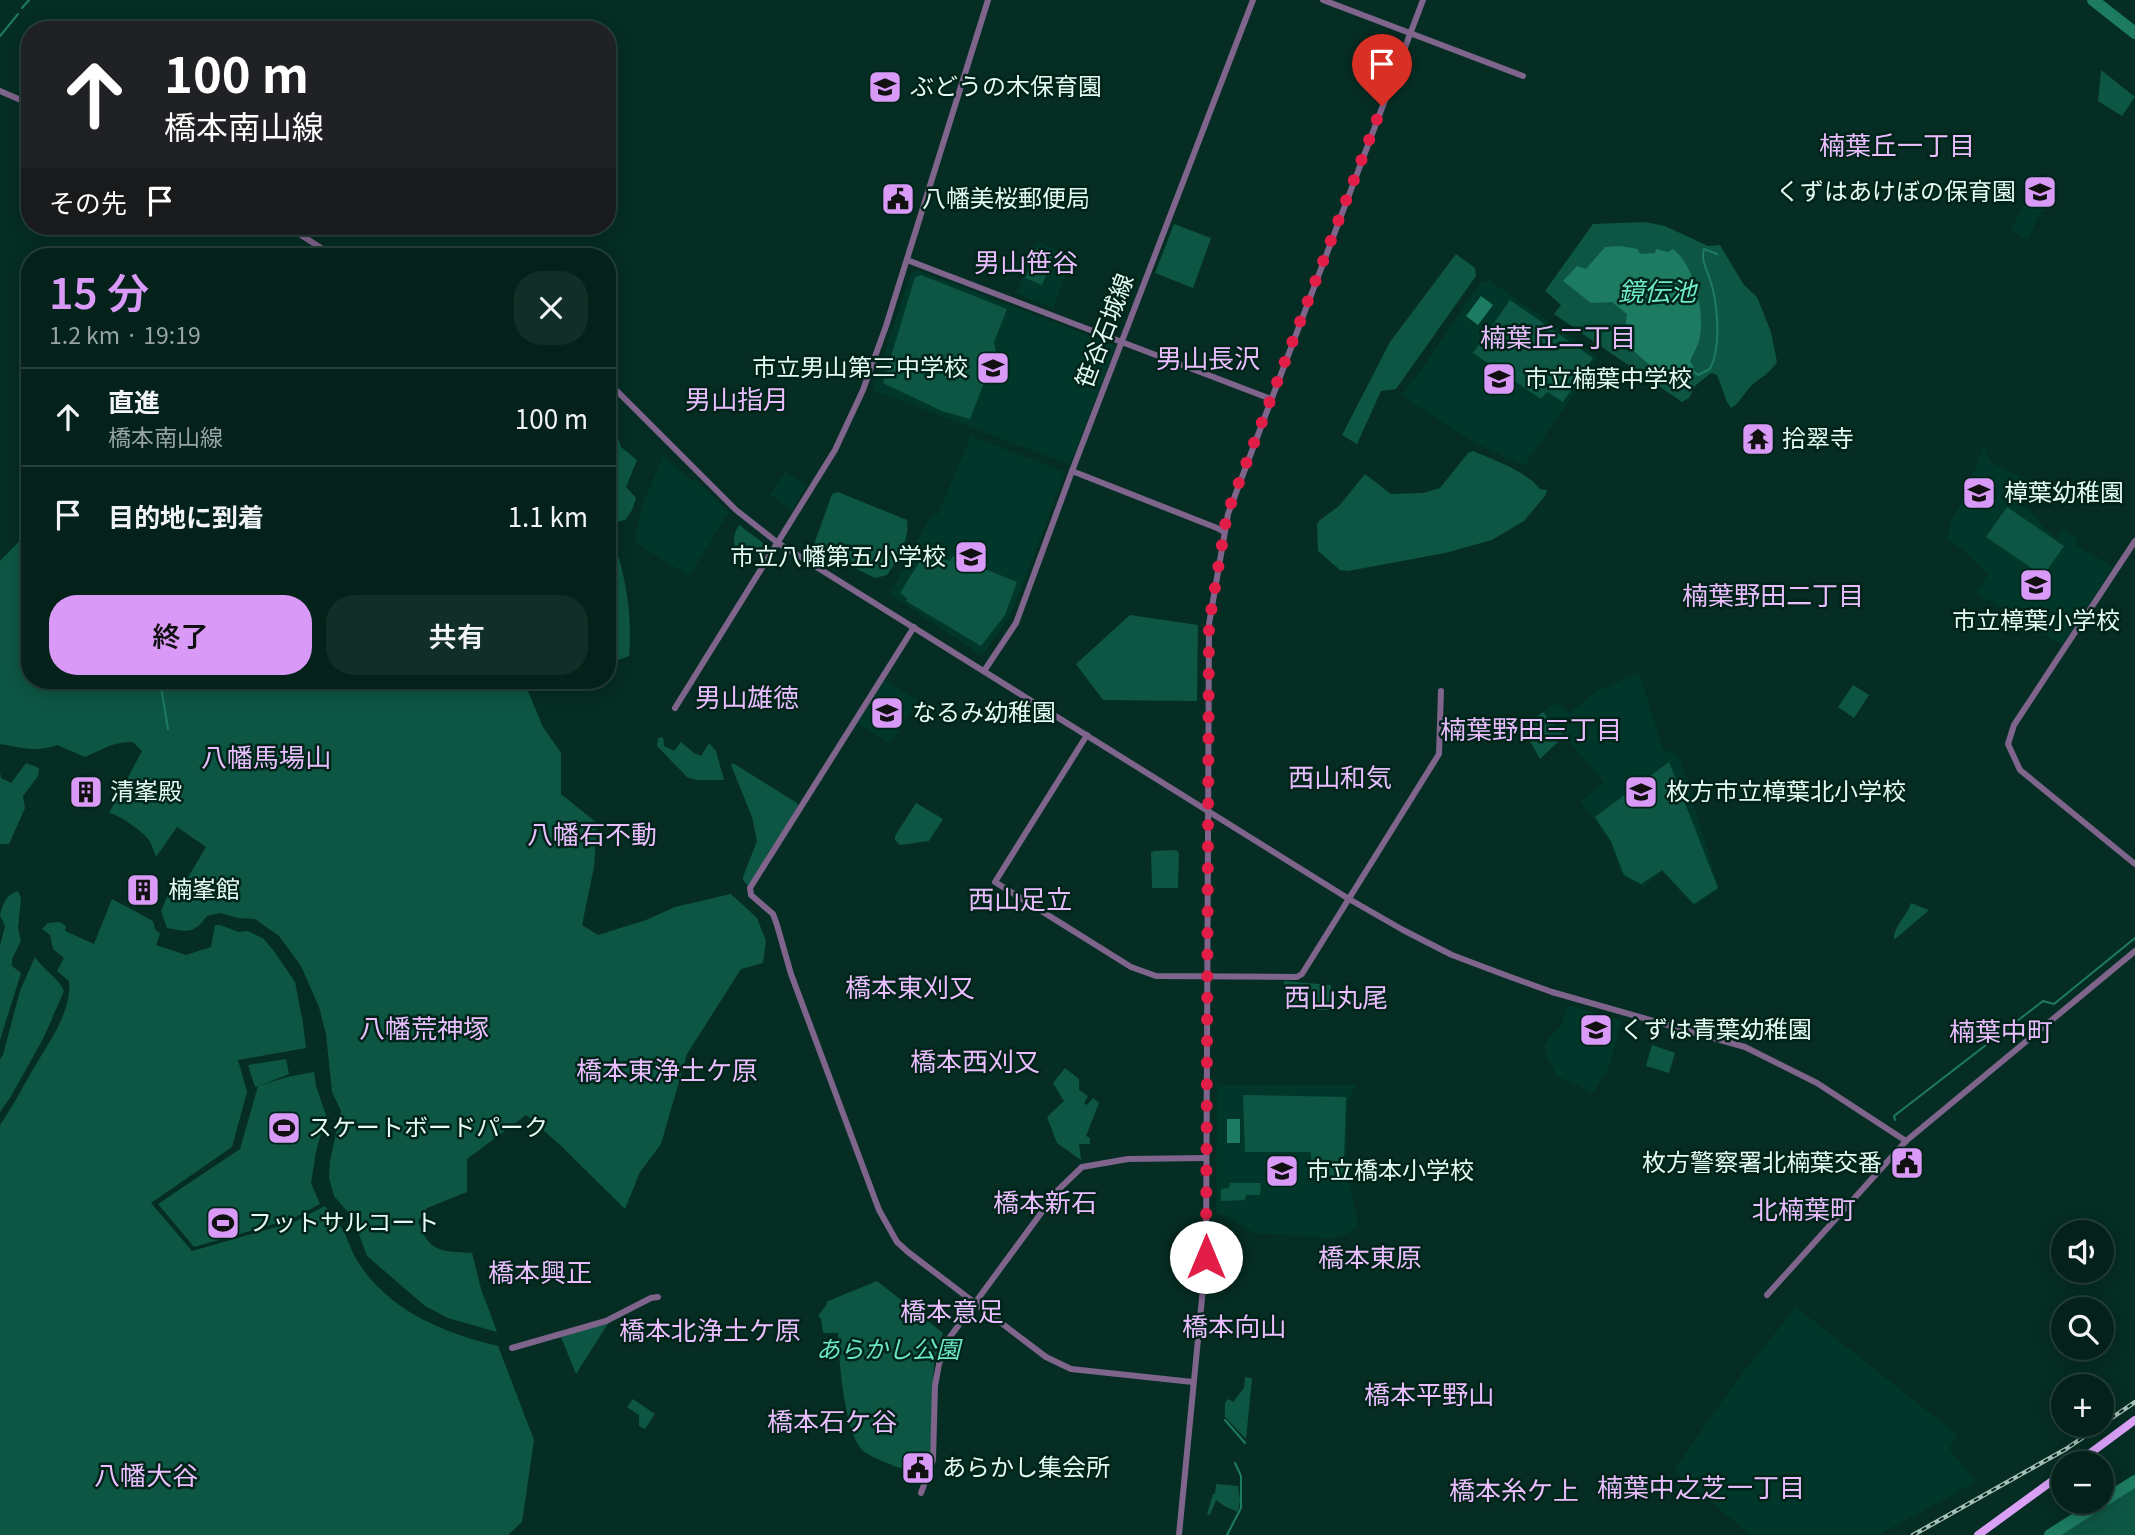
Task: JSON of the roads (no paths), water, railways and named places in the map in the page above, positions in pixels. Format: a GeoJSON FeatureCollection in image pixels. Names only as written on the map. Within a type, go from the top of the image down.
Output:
{"type":"FeatureCollection","features":[{"type":"Feature","properties":{"kind":"main road"},"geometry":{"type":"LineString","coordinates":[[2093,1451],[2135,1420]]}},
{"type":"Feature","properties":{"kind":"main road"},"geometry":{"type":"LineString","coordinates":[[1978,1535],[2051,1482]]}},
{"type":"Feature","properties":{"kind":"street"},"geometry":{"type":"LineString","coordinates":[[675,708],[835,450],[863,390],[907,260],[988,0]]}},
{"type":"Feature","properties":{"kind":"street","name":"笹谷石城線"},"geometry":{"type":"LineString","coordinates":[[984,671],[1016,622],[1253,0]]}},
{"type":"Feature","properties":{"kind":"street"},"geometry":{"type":"LineString","coordinates":[[1323,0],[1523,76]]}},
{"type":"Feature","properties":{"kind":"street"},"geometry":{"type":"LineString","coordinates":[[1179,1535],[1206,1257],[1209,624],[1227,514],[1423,0]]}},
{"type":"Feature","properties":{"kind":"street"},"geometry":{"type":"LineString","coordinates":[[0,91],[21,100]]}},
{"type":"Feature","properties":{"kind":"street"},"geometry":{"type":"LineString","coordinates":[[302,235],[321,248]]}},
{"type":"Feature","properties":{"kind":"street"},"geometry":{"type":"LineString","coordinates":[[907,260],[1271,399]]}},
{"type":"Feature","properties":{"kind":"street"},"geometry":{"type":"LineString","coordinates":[[616,390],[736,510],[778,542],[1349,899],[1452,955],[1505,975],[1552,992],[1745,1047],[1816,1083],[1906,1141]]}},
{"type":"Feature","properties":{"kind":"street"},"geometry":{"type":"LineString","coordinates":[[1072,471],[1224,533]]}},
{"type":"Feature","properties":{"kind":"street"},"geometry":{"type":"LineString","coordinates":[[2135,541],[2014,725],[2008,744],[2020,770],[2135,864]]}},
{"type":"Feature","properties":{"kind":"street"},"geometry":{"type":"LineString","coordinates":[[914,627],[750,888],[751,895],[773,914],[791,974],[879,1210],[897,1242],[1046,1357],[1071,1369],[1193,1382]]}},
{"type":"Feature","properties":{"kind":"street"},"geometry":{"type":"LineString","coordinates":[[1087,735],[995,882],[1138,970],[1156,976],[1297,976],[1301,974],[1349,899],[1439,754],[1441,691]]}},
{"type":"Feature","properties":{"kind":"street"},"geometry":{"type":"LineString","coordinates":[[1767,1295],[1906,1141],[2135,951]]}},
{"type":"Feature","properties":{"kind":"street"},"geometry":{"type":"LineString","coordinates":[[922,1493],[933,1460],[935,1386],[947,1341],[1059,1189],[1082,1167],[1128,1159],[1206,1158]]}},
{"type":"Feature","properties":{"kind":"street"},"geometry":{"type":"LineString","coordinates":[[512,1348],[606,1321],[658,1297]]}},
{"type":"Feature","properties":{"kind":"water","name":"鏡伝池"},"geometry":{"type":"Polygon","coordinates":[[[1605,247],[1638,249],[1640,254],[1655,253],[1656,249],[1668,252],[1673,249],[1693,278],[1700,305],[1701,330],[1690,361],[1694,368],[1679,378],[1661,375],[1623,339],[1627,314],[1612,302],[1591,303],[1563,281],[1577,266],[1586,269],[1605,247]]]}},
{"type":"Feature","properties":{"kind":"water"},"geometry":{"type":"Polygon","coordinates":[[[1481,296],[1493,305],[1478,325],[1466,316],[1481,296]]]}},
{"type":"Feature","properties":{"kind":"water"},"geometry":{"type":"Polygon","coordinates":[[[1227,1119],[1240,1119],[1240,1143],[1227,1143],[1227,1119]]]}},
{"type":"Feature","properties":{"kind":"waterway"},"geometry":{"type":"LineString","coordinates":[[22,8],[29,0]]}},
{"type":"Feature","properties":{"kind":"waterway"},"geometry":{"type":"LineString","coordinates":[[2093,0],[2135,33]]}},
{"type":"Feature","properties":{"kind":"waterway"},"geometry":{"type":"LineString","coordinates":[[0,36],[18,14]]}},
{"type":"Feature","properties":{"kind":"waterway"},"geometry":{"type":"LineString","coordinates":[[1692,370],[1698,375],[1710,369],[1716,350],[1716,306],[1703,253],[1704,249],[1717,254]]}},
{"type":"Feature","properties":{"kind":"waterway"},"geometry":{"type":"LineString","coordinates":[[161,689],[168,729]]}},
{"type":"Feature","properties":{"kind":"waterway"},"geometry":{"type":"LineString","coordinates":[[1895,1120],[1894,1116],[2043,1001],[2054,1004],[2135,938]]}},
{"type":"Feature","properties":{"kind":"waterway"},"geometry":{"type":"LineString","coordinates":[[1225,1420],[1245,1443]]}},
{"type":"Feature","properties":{"kind":"waterway"},"geometry":{"type":"LineString","coordinates":[[1227,1535],[1241,1508],[1241,1476],[1235,1463]]}},
{"type":"Feature","properties":{"kind":"waterway"},"geometry":{"type":"LineString","coordinates":[[2050,1535],[2135,1481]]}},
{"type":"Feature","properties":{"kind":"railway"},"geometry":{"type":"LineString","coordinates":[[1913,1535],[2066,1449],[2135,1402]]}},
{"type":"Feature","properties":{"kind":"place","name":"ぶどうの木保育園"},"geometry":{"type":"Point","coordinates":[885,87]}},
{"type":"Feature","properties":{"kind":"place","name":"くずはあけぼの保育園"},"geometry":{"type":"Point","coordinates":[2040,192]}},
{"type":"Feature","properties":{"kind":"place","name":"八幡美桜郵便局"},"geometry":{"type":"Point","coordinates":[898,199]}},
{"type":"Feature","properties":{"kind":"place","name":"市立男山第三中学校"},"geometry":{"type":"Point","coordinates":[993,368]}},
{"type":"Feature","properties":{"kind":"place","name":"市立楠葉中学校"},"geometry":{"type":"Point","coordinates":[1499,379]}},
{"type":"Feature","properties":{"kind":"place","name":"拾翠寺"},"geometry":{"type":"Point","coordinates":[1758,439]}},
{"type":"Feature","properties":{"kind":"place","name":"樟葉幼稚園"},"geometry":{"type":"Point","coordinates":[1979,493]}},
{"type":"Feature","properties":{"kind":"place","name":"市立八幡第五小学校"},"geometry":{"type":"Point","coordinates":[971,557]}},
{"type":"Feature","properties":{"kind":"place","name":"市立樟葉小学校"},"geometry":{"type":"Point","coordinates":[2036,585]}},
{"type":"Feature","properties":{"kind":"place","name":"なるみ幼稚園"},"geometry":{"type":"Point","coordinates":[887,713]}},
{"type":"Feature","properties":{"kind":"place","name":"清峯殿"},"geometry":{"type":"Point","coordinates":[86,792]}},
{"type":"Feature","properties":{"kind":"place","name":"枚方市立樟葉北小学校"},"geometry":{"type":"Point","coordinates":[1641,792]}},
{"type":"Feature","properties":{"kind":"place","name":"楠峯館"},"geometry":{"type":"Point","coordinates":[143,890]}},
{"type":"Feature","properties":{"kind":"place","name":"くずは青葉幼稚園"},"geometry":{"type":"Point","coordinates":[1596,1030]}},
{"type":"Feature","properties":{"kind":"place","name":"スケートボードパーク"},"geometry":{"type":"Point","coordinates":[284,1128]}},
{"type":"Feature","properties":{"kind":"place","name":"枚方警察署北楠葉交番"},"geometry":{"type":"Point","coordinates":[1907,1163]}},
{"type":"Feature","properties":{"kind":"place","name":"市立橋本小学校"},"geometry":{"type":"Point","coordinates":[1282,1171]}},
{"type":"Feature","properties":{"kind":"place","name":"フットサルコート"},"geometry":{"type":"Point","coordinates":[223,1223]}},
{"type":"Feature","properties":{"kind":"place","name":"あらかし集会所"},"geometry":{"type":"Point","coordinates":[918,1468]}},
{"type":"Feature","properties":{"kind":"district","name":"楠葉丘一丁目"},"geometry":{"type":"Point","coordinates":[1897,146]}},
{"type":"Feature","properties":{"kind":"district","name":"男山笹谷"},"geometry":{"type":"Point","coordinates":[1026,263]}},
{"type":"Feature","properties":{"kind":"district","name":"楠葉丘二丁目"},"geometry":{"type":"Point","coordinates":[1558,338]}},
{"type":"Feature","properties":{"kind":"district","name":"男山長沢"},"geometry":{"type":"Point","coordinates":[1208,359]}},
{"type":"Feature","properties":{"kind":"district","name":"男山指月"},"geometry":{"type":"Point","coordinates":[737,400]}},
{"type":"Feature","properties":{"kind":"district","name":"楠葉野田二丁目"},"geometry":{"type":"Point","coordinates":[1773,596]}},
{"type":"Feature","properties":{"kind":"district","name":"男山雄徳"},"geometry":{"type":"Point","coordinates":[747,698]}},
{"type":"Feature","properties":{"kind":"district","name":"楠葉野田三丁目"},"geometry":{"type":"Point","coordinates":[1531,730]}},
{"type":"Feature","properties":{"kind":"district","name":"八幡馬場山"},"geometry":{"type":"Point","coordinates":[266,758]}},
{"type":"Feature","properties":{"kind":"district","name":"西山和気"},"geometry":{"type":"Point","coordinates":[1340,778]}},
{"type":"Feature","properties":{"kind":"district","name":"八幡石不動"},"geometry":{"type":"Point","coordinates":[592,835]}},
{"type":"Feature","properties":{"kind":"district","name":"西山足立"},"geometry":{"type":"Point","coordinates":[1020,900]}},
{"type":"Feature","properties":{"kind":"district","name":"橋本東刈又"},"geometry":{"type":"Point","coordinates":[910,988]}},
{"type":"Feature","properties":{"kind":"district","name":"西山丸尾"},"geometry":{"type":"Point","coordinates":[1336,998]}},
{"type":"Feature","properties":{"kind":"district","name":"八幡荒神塚"},"geometry":{"type":"Point","coordinates":[424,1029]}},
{"type":"Feature","properties":{"kind":"district","name":"楠葉中町"},"geometry":{"type":"Point","coordinates":[2001,1032]}},
{"type":"Feature","properties":{"kind":"district","name":"橋本西刈又"},"geometry":{"type":"Point","coordinates":[975,1062]}},
{"type":"Feature","properties":{"kind":"district","name":"橋本東浄土ケ原"},"geometry":{"type":"Point","coordinates":[667,1071]}},
{"type":"Feature","properties":{"kind":"district","name":"橋本新石"},"geometry":{"type":"Point","coordinates":[1045,1203]}},
{"type":"Feature","properties":{"kind":"district","name":"北楠葉町"},"geometry":{"type":"Point","coordinates":[1804,1210]}},
{"type":"Feature","properties":{"kind":"district","name":"橋本東原"},"geometry":{"type":"Point","coordinates":[1370,1258]}},
{"type":"Feature","properties":{"kind":"district","name":"橋本興正"},"geometry":{"type":"Point","coordinates":[540,1273]}},
{"type":"Feature","properties":{"kind":"district","name":"橋本意足"},"geometry":{"type":"Point","coordinates":[952,1312]}},
{"type":"Feature","properties":{"kind":"district","name":"橋本向山"},"geometry":{"type":"Point","coordinates":[1234,1327]}},
{"type":"Feature","properties":{"kind":"district","name":"橋本北浄土ケ原"},"geometry":{"type":"Point","coordinates":[710,1331]}},
{"type":"Feature","properties":{"kind":"district","name":"橋本平野山"},"geometry":{"type":"Point","coordinates":[1429,1395]}},
{"type":"Feature","properties":{"kind":"district","name":"橋本石ケ谷"},"geometry":{"type":"Point","coordinates":[832,1422]}},
{"type":"Feature","properties":{"kind":"district","name":"八幡大谷"},"geometry":{"type":"Point","coordinates":[146,1476]}},
{"type":"Feature","properties":{"kind":"district","name":"楠葉中之芝一丁目"},"geometry":{"type":"Point","coordinates":[1701,1488]}},
{"type":"Feature","properties":{"kind":"district","name":"橋本糸ケ上"},"geometry":{"type":"Point","coordinates":[1514,1491]}},
{"type":"Feature","properties":{"kind":"park label","name":"あらかし公園"},"geometry":{"type":"Point","coordinates":[888,1350]}}]}
